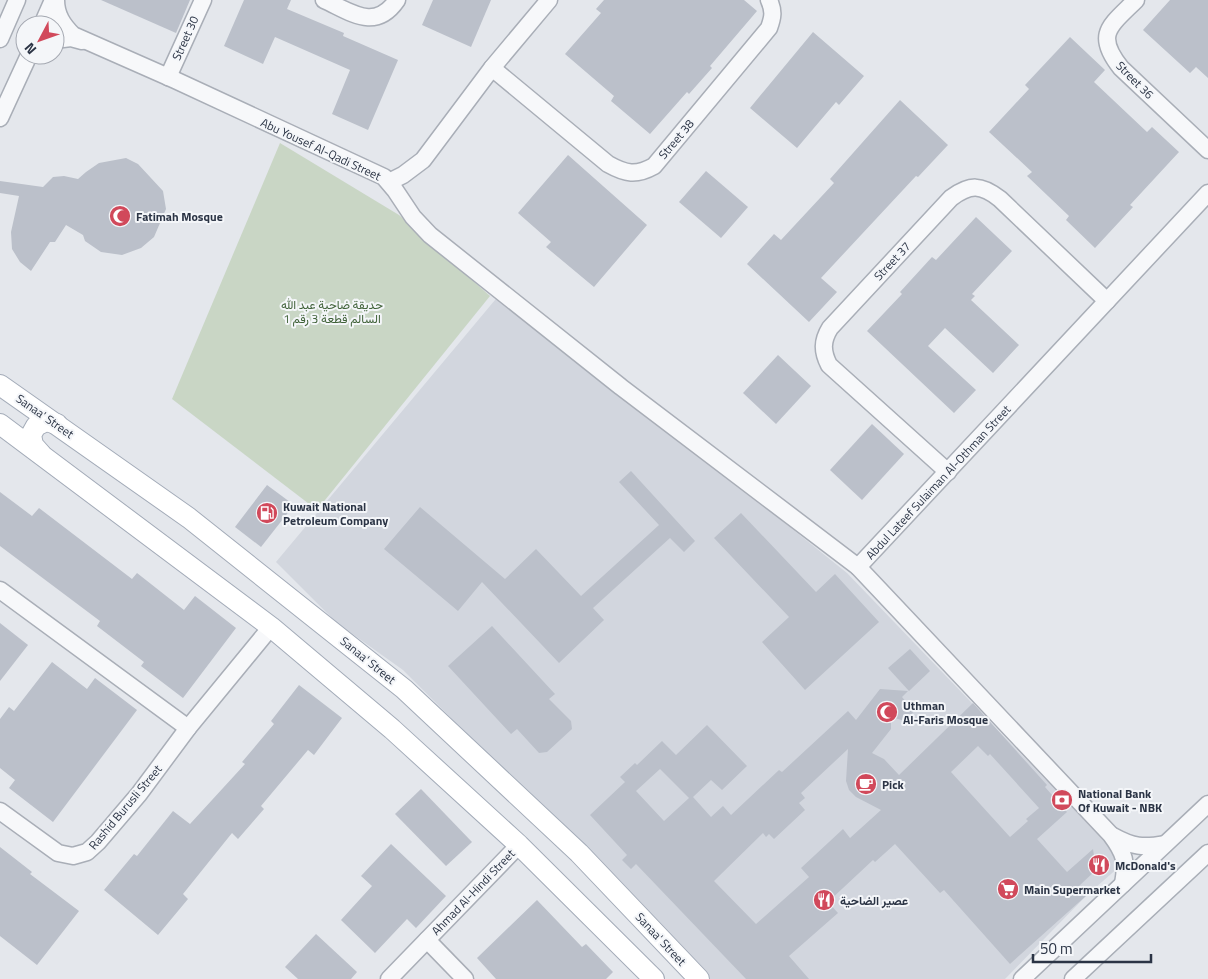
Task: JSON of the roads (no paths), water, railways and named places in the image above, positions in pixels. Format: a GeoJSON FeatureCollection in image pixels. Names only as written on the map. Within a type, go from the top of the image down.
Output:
{"type":"FeatureCollection","features":[{"type":"Feature","properties":{"kind":"main road"},"geometry":{"type":"LineString","coordinates":[[0,416],[9,411],[12,404],[12,396],[4,387]]}},
{"type":"Feature","properties":{"kind":"main road","name":"Sanaa' Street"},"geometry":{"type":"LineString","coordinates":[[4,387],[190,518],[404,689],[579,853],[699,979]]}},
{"type":"Feature","properties":{"kind":"main road"},"geometry":{"type":"LineString","coordinates":[[41,454],[33,445],[32,435],[36,426],[46,421],[57,424]]}},
{"type":"Feature","properties":{"kind":"main road"},"geometry":{"type":"LineString","coordinates":[[0,424],[271,627],[404,739],[519,845],[654,979]]}},
{"type":"Feature","properties":{"kind":"main road"},"geometry":{"type":"LineString","coordinates":[[637,961],[646,961],[658,955],[661,950],[660,937]]}},
{"type":"Feature","properties":{"kind":"main road"},"geometry":{"type":"LineString","coordinates":[[677,979],[691,976],[699,979]]}},
{"type":"Feature","properties":{"kind":"street"},"geometry":{"type":"LineString","coordinates":[[0,39],[17,0]]}},
{"type":"Feature","properties":{"kind":"street"},"geometry":{"type":"LineString","coordinates":[[47,15],[55,0]]}},
{"type":"Feature","properties":{"kind":"street","name":"Abu Yousef Al-Qadi Street"},"geometry":{"type":"LineString","coordinates":[[55,0],[58,15],[64,27],[84,41],[168,76],[384,177],[389,182],[403,175],[423,160],[492,68],[549,0]]}},
{"type":"Feature","properties":{"kind":"street","name":"Street 30"},"geometry":{"type":"LineString","coordinates":[[168,76],[203,0]]}},
{"type":"Feature","properties":{"kind":"street"},"geometry":{"type":"LineString","coordinates":[[324,0],[363,18],[380,16],[389,10],[397,0]]}},
{"type":"Feature","properties":{"kind":"street","name":"Street 38"},"geometry":{"type":"LineString","coordinates":[[492,68],[608,164],[620,171],[643,172],[654,166],[769,28],[773,17],[773,8],[769,0]]}},
{"type":"Feature","properties":{"kind":"street","name":"Street 36"},"geometry":{"type":"LineString","coordinates":[[1136,0],[1112,25],[1106,35],[1111,56],[1121,68],[1208,150]]}},
{"type":"Feature","properties":{"kind":"street","name":"Abu Yousef Al-Qadi Street"},"geometry":{"type":"LineString","coordinates":[[65,39],[84,41]]}},
{"type":"Feature","properties":{"kind":"street"},"geometry":{"type":"LineString","coordinates":[[0,118],[25,65]]}},
{"type":"Feature","properties":{"kind":"street"},"geometry":{"type":"LineString","coordinates":[[389,182],[413,217],[430,235],[621,387],[858,568]]}},
{"type":"Feature","properties":{"kind":"street","name":"Street 37"},"geometry":{"type":"LineString","coordinates":[[948,472],[830,365],[824,355],[823,344],[830,328],[951,198],[962,190],[972,187],[982,187],[1000,199],[1107,301]]}},
{"type":"Feature","properties":{"kind":"street","name":"Abdul Lateef Sulaiman Al-Othman Street"},"geometry":{"type":"LineString","coordinates":[[1123,884],[1126,867],[1124,858],[1122,850],[1111,835],[858,568],[1208,192]]}},
{"type":"Feature","properties":{"kind":"street"},"geometry":{"type":"LineString","coordinates":[[0,590],[188,728]]}},
{"type":"Feature","properties":{"kind":"street","name":"Rashid Burusli Street"},"geometry":{"type":"LineString","coordinates":[[0,811],[58,853],[73,856],[87,852],[98,842],[139,794],[188,728],[271,627]]}},
{"type":"Feature","properties":{"kind":"street"},"geometry":{"type":"LineString","coordinates":[[1022,979],[1208,804]]}},
{"type":"Feature","properties":{"kind":"street","name":"Abdul Lateef Sulaiman Al-Othman Street"},"geometry":{"type":"LineString","coordinates":[[1111,835],[1128,844],[1146,847],[1165,844]]}},
{"type":"Feature","properties":{"kind":"street","name":"Ahmad Al-Hindi Street"},"geometry":{"type":"LineString","coordinates":[[389,979],[519,845]]}},
{"type":"Feature","properties":{"kind":"street"},"geometry":{"type":"LineString","coordinates":[[1073,979],[1208,853]]}},
{"type":"Feature","properties":{"kind":"street","name":"Ahmad Al-Hindi Street"},"geometry":{"type":"LineString","coordinates":[[427,940],[465,979]]}},
{"type":"Feature","properties":{"kind":"place","name":"Fatimah Mosque"},"geometry":{"type":"Point","coordinates":[120,216]}},
{"type":"Feature","properties":{"kind":"place","name":"Kuwait National Petroleum Company"},"geometry":{"type":"Point","coordinates":[267,513]}},
{"type":"Feature","properties":{"kind":"place","name":"Uthman Al-Faris Mosque"},"geometry":{"type":"Point","coordinates":[887,712]}},
{"type":"Feature","properties":{"kind":"place","name":"Pick"},"geometry":{"type":"Point","coordinates":[866,784]}},
{"type":"Feature","properties":{"kind":"place","name":"National Bank Of Kuwait - NBK"},"geometry":{"type":"Point","coordinates":[1062,800]}},
{"type":"Feature","properties":{"kind":"place","name":"McDonald's"},"geometry":{"type":"Point","coordinates":[1099,865]}},
{"type":"Feature","properties":{"kind":"place","name":"Main Supermarket"},"geometry":{"type":"Point","coordinates":[1008,889]}},
{"type":"Feature","properties":{"kind":"place","name":"عصير الضاحية"},"geometry":{"type":"Point","coordinates":[824,900]}},
{"type":"Feature","properties":{"kind":"park label","name":"حديقة ضاحية عبد الله السالم قطعة 3 رقم 1"},"geometry":{"type":"Point","coordinates":[332,311]}}]}
